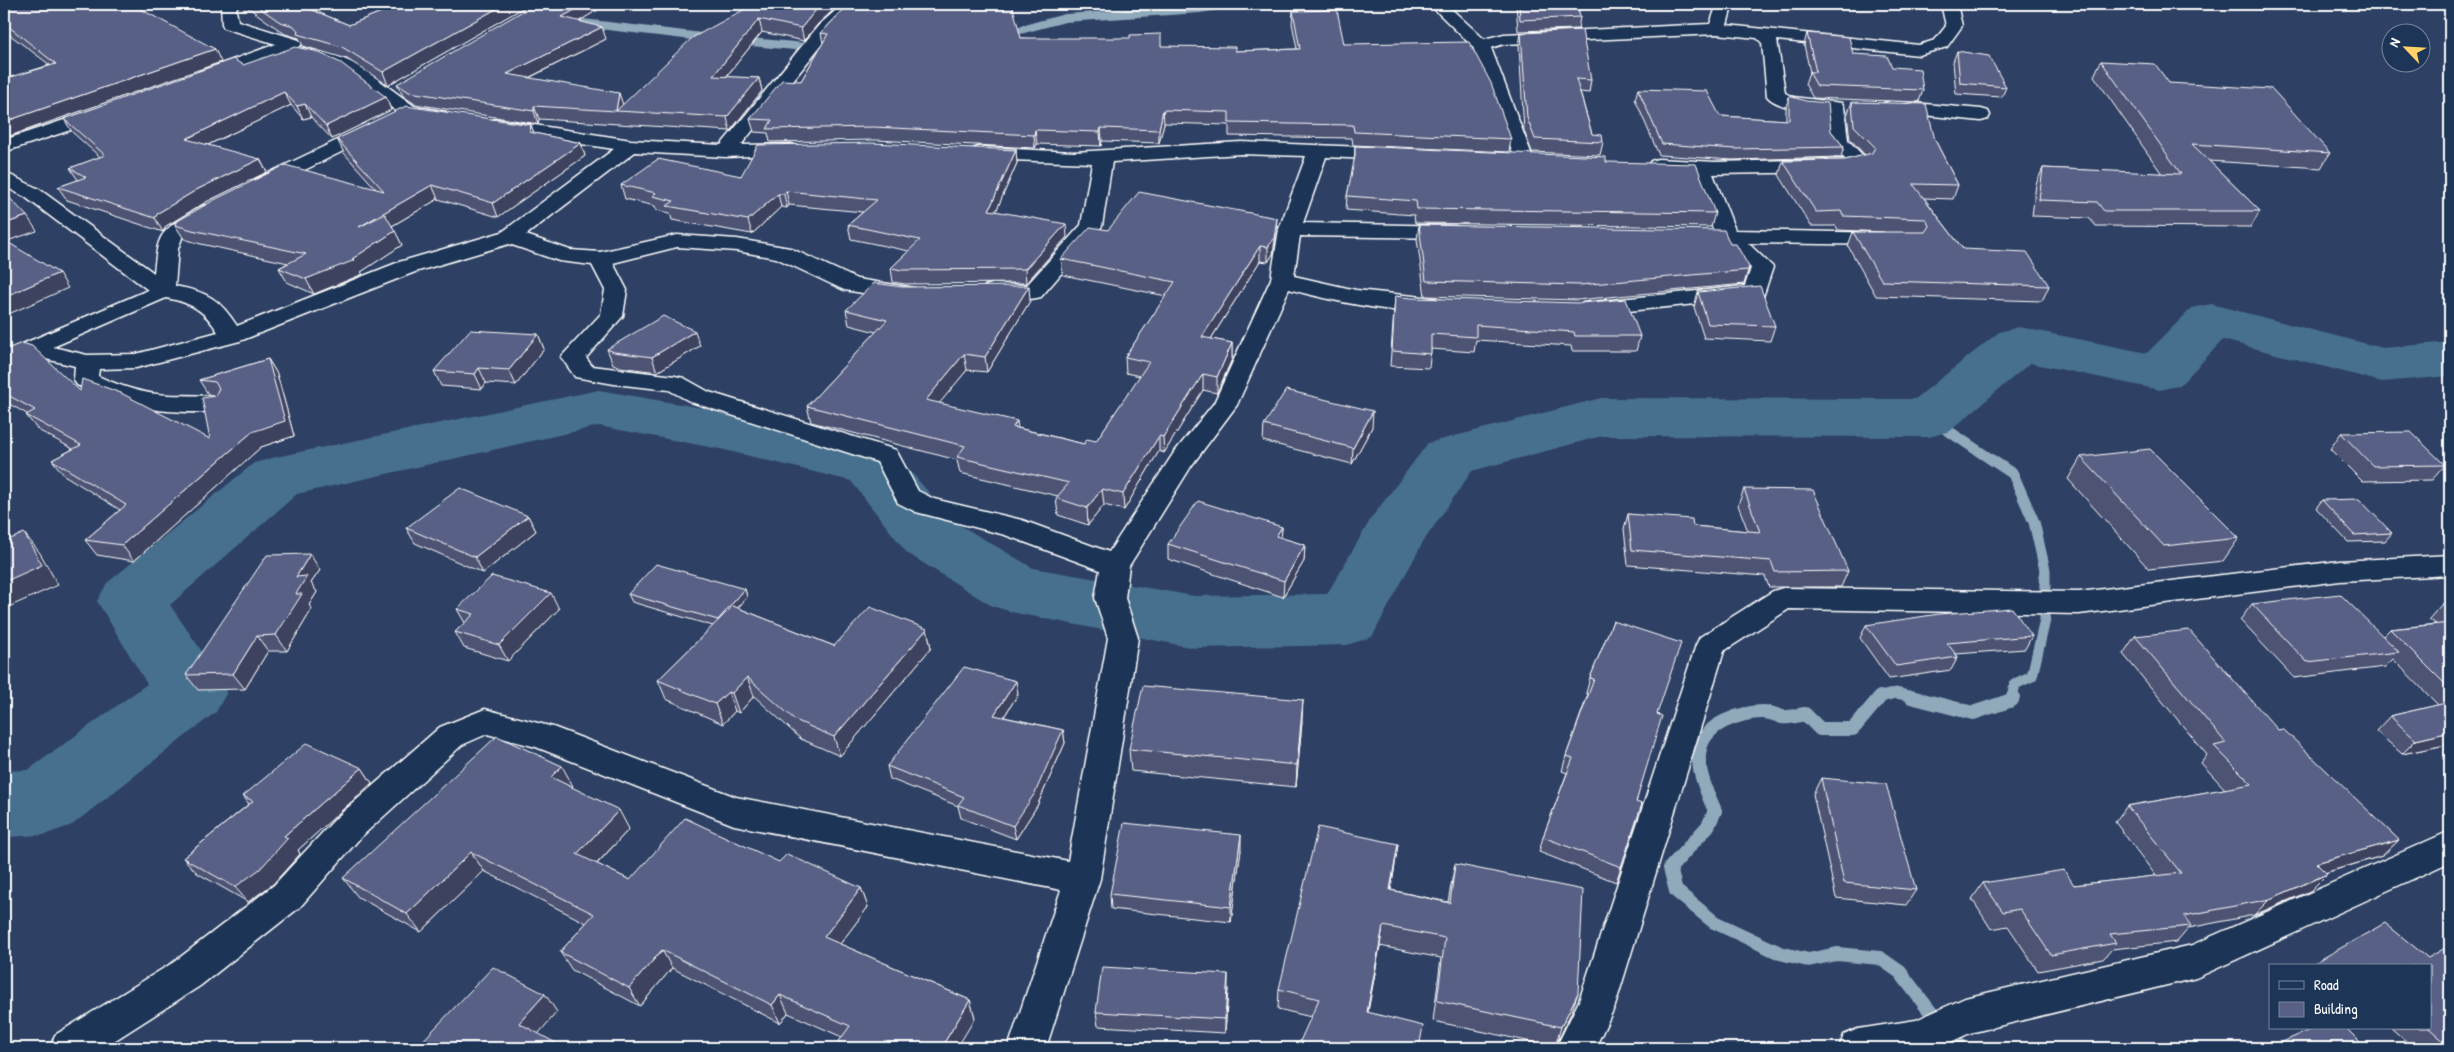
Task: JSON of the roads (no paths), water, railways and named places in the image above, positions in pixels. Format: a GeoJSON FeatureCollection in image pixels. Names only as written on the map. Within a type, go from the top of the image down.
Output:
{"type":"FeatureCollection","features":[{"type":"Feature","properties":{"kind":"street"},"geometry":{"type":"LineString","coordinates":[[726,151],[825,29],[852,4]]}},
{"type":"Feature","properties":{"kind":"street"},"geometry":{"type":"LineString","coordinates":[[1437,4],[1480,45],[1532,159],[1503,158]]}},
{"type":"Feature","properties":{"kind":"street"},"geometry":{"type":"LineString","coordinates":[[1717,29],[1724,10],[1720,4]]}},
{"type":"Feature","properties":{"kind":"street"},"geometry":{"type":"LineString","coordinates":[[1480,45],[1504,39],[1717,29],[1919,50],[1935,47],[1946,40],[1954,26],[1948,4]]}},
{"type":"Feature","properties":{"kind":"street"},"geometry":{"type":"LineString","coordinates":[[232,6],[230,24],[293,44]]}},
{"type":"Feature","properties":{"kind":"street"},"geometry":{"type":"LineString","coordinates":[[1641,164],[1700,167],[1840,166],[1859,162],[1839,141],[1844,107],[1814,107],[1789,102],[1776,96],[1770,42],[1761,33]]}},
{"type":"Feature","properties":{"kind":"street"},"geometry":{"type":"LineString","coordinates":[[184,84],[293,44]]}},
{"type":"Feature","properties":{"kind":"street"},"geometry":{"type":"LineString","coordinates":[[293,44],[287,50],[326,58],[395,91],[408,111]]}},
{"type":"Feature","properties":{"kind":"street"},"geometry":{"type":"LineString","coordinates":[[4,146],[121,106]]}},
{"type":"Feature","properties":{"kind":"street"},"geometry":{"type":"LineString","coordinates":[[1872,107],[1981,115]]}},
{"type":"Feature","properties":{"kind":"street"},"geometry":{"type":"LineString","coordinates":[[162,291],[166,249],[174,232],[236,197],[408,111],[457,119]]}},
{"type":"Feature","properties":{"kind":"street"},"geometry":{"type":"LineString","coordinates":[[476,122],[631,146],[726,151],[805,150]]}},
{"type":"Feature","properties":{"kind":"street"},"geometry":{"type":"LineString","coordinates":[[34,348],[87,362],[136,361],[232,336],[407,267],[510,237],[631,146]]}},
{"type":"Feature","properties":{"kind":"street"},"geometry":{"type":"LineString","coordinates":[[964,152],[1074,158],[1241,148],[1406,154]]}},
{"type":"Feature","properties":{"kind":"street"},"geometry":{"type":"LineString","coordinates":[[1027,1048],[1082,879],[1123,638],[1110,598],[1115,565],[1182,460],[1225,405],[1282,279],[1290,229],[1318,151]]}},
{"type":"Feature","properties":{"kind":"street"},"geometry":{"type":"LineString","coordinates":[[973,292],[1033,292],[1091,226],[1102,156]]}},
{"type":"Feature","properties":{"kind":"street"},"geometry":{"type":"LineString","coordinates":[[1567,309],[1702,299],[1755,292],[1762,267],[1727,236],[1700,167]]}},
{"type":"Feature","properties":{"kind":"street"},"geometry":{"type":"LineString","coordinates":[[4,178],[32,194],[162,291],[196,296],[218,314],[232,336]]}},
{"type":"Feature","properties":{"kind":"street"},"geometry":{"type":"LineString","coordinates":[[1290,229],[1478,232]]}},
{"type":"Feature","properties":{"kind":"street"},"geometry":{"type":"LineString","coordinates":[[1699,235],[1912,239]]}},
{"type":"Feature","properties":{"kind":"street"},"geometry":{"type":"LineString","coordinates":[[510,237],[568,256],[600,259],[677,241],[737,245],[782,253],[852,285],[905,293],[924,293]]}},
{"type":"Feature","properties":{"kind":"street"},"geometry":{"type":"LineString","coordinates":[[600,259],[616,290],[615,299],[612,316],[573,356],[584,372],[614,378],[675,383],[700,397],[887,456],[908,497],[926,506],[1012,527],[1115,565]]}},
{"type":"Feature","properties":{"kind":"street"},"geometry":{"type":"LineString","coordinates":[[1282,279],[1306,288],[1409,304],[1458,305]]}},
{"type":"Feature","properties":{"kind":"street"},"geometry":{"type":"LineString","coordinates":[[4,360],[77,328],[137,306],[162,291]]}},
{"type":"Feature","properties":{"kind":"street"},"geometry":{"type":"LineString","coordinates":[[87,362],[86,380],[122,396],[167,403],[215,404]]}},
{"type":"Feature","properties":{"kind":"street"},"geometry":{"type":"LineString","coordinates":[[1575,1048],[1596,1006],[1711,645],[1783,598],[2079,603],[2340,571],[2450,565]]}},
{"type":"Feature","properties":{"kind":"street"},"geometry":{"type":"LineString","coordinates":[[69,1048],[187,974],[287,896],[348,828],[450,736],[485,721],[542,736],[734,811],[1082,879]]}},
{"type":"Feature","properties":{"kind":"street"},"geometry":{"type":"LineString","coordinates":[[1858,1048],[1919,1038],[1965,1016],[2196,961],[2450,846]]}},
{"type":"Feature","properties":{"kind":"waterway"},"geometry":{"type":"LineString","coordinates":[[1005,34],[1065,18],[1199,9],[1233,4]]}},
{"type":"Feature","properties":{"kind":"waterway"},"geometry":{"type":"LineString","coordinates":[[574,22],[710,38]]}},
{"type":"Feature","properties":{"kind":"waterway"},"geometry":{"type":"LineString","coordinates":[[738,41],[817,48]]}},
{"type":"Feature","properties":{"kind":"waterway"},"geometry":{"type":"LineString","coordinates":[[4,804],[44,802],[190,692],[131,601],[276,478],[599,408],[725,431],[872,466],[930,537],[1016,589],[1194,622],[1347,619],[1395,533],[1450,457],[1601,417],[1929,418],[2019,344],[2160,373],[2211,320],[2382,365],[2450,359]]}},
{"type":"Feature","properties":{"kind":"waterway"},"geometry":{"type":"LineString","coordinates":[[1929,418],[2013,474],[2034,522],[2045,570],[2045,620],[2032,676],[2015,684],[2012,698]]}},
{"type":"Feature","properties":{"kind":"waterway"},"geometry":{"type":"LineString","coordinates":[[1880,697],[1896,693],[1917,698]]}},
{"type":"Feature","properties":{"kind":"waterway"},"geometry":{"type":"LineString","coordinates":[[1880,697],[1853,729],[1820,729],[1805,714],[1782,717],[1763,712],[1734,717],[1712,729],[1704,739],[1699,761],[1705,786],[1715,811],[1708,826],[1670,868],[1676,891],[1714,922],[1780,953],[1808,960],[1837,954],[1880,958],[1900,972],[1942,1027],[1964,1048]]}},
{"type":"Feature","properties":{"kind":"waterway"},"geometry":{"type":"LineString","coordinates":[[1911,697],[1973,713],[2012,700],[2013,697]]}}]}
